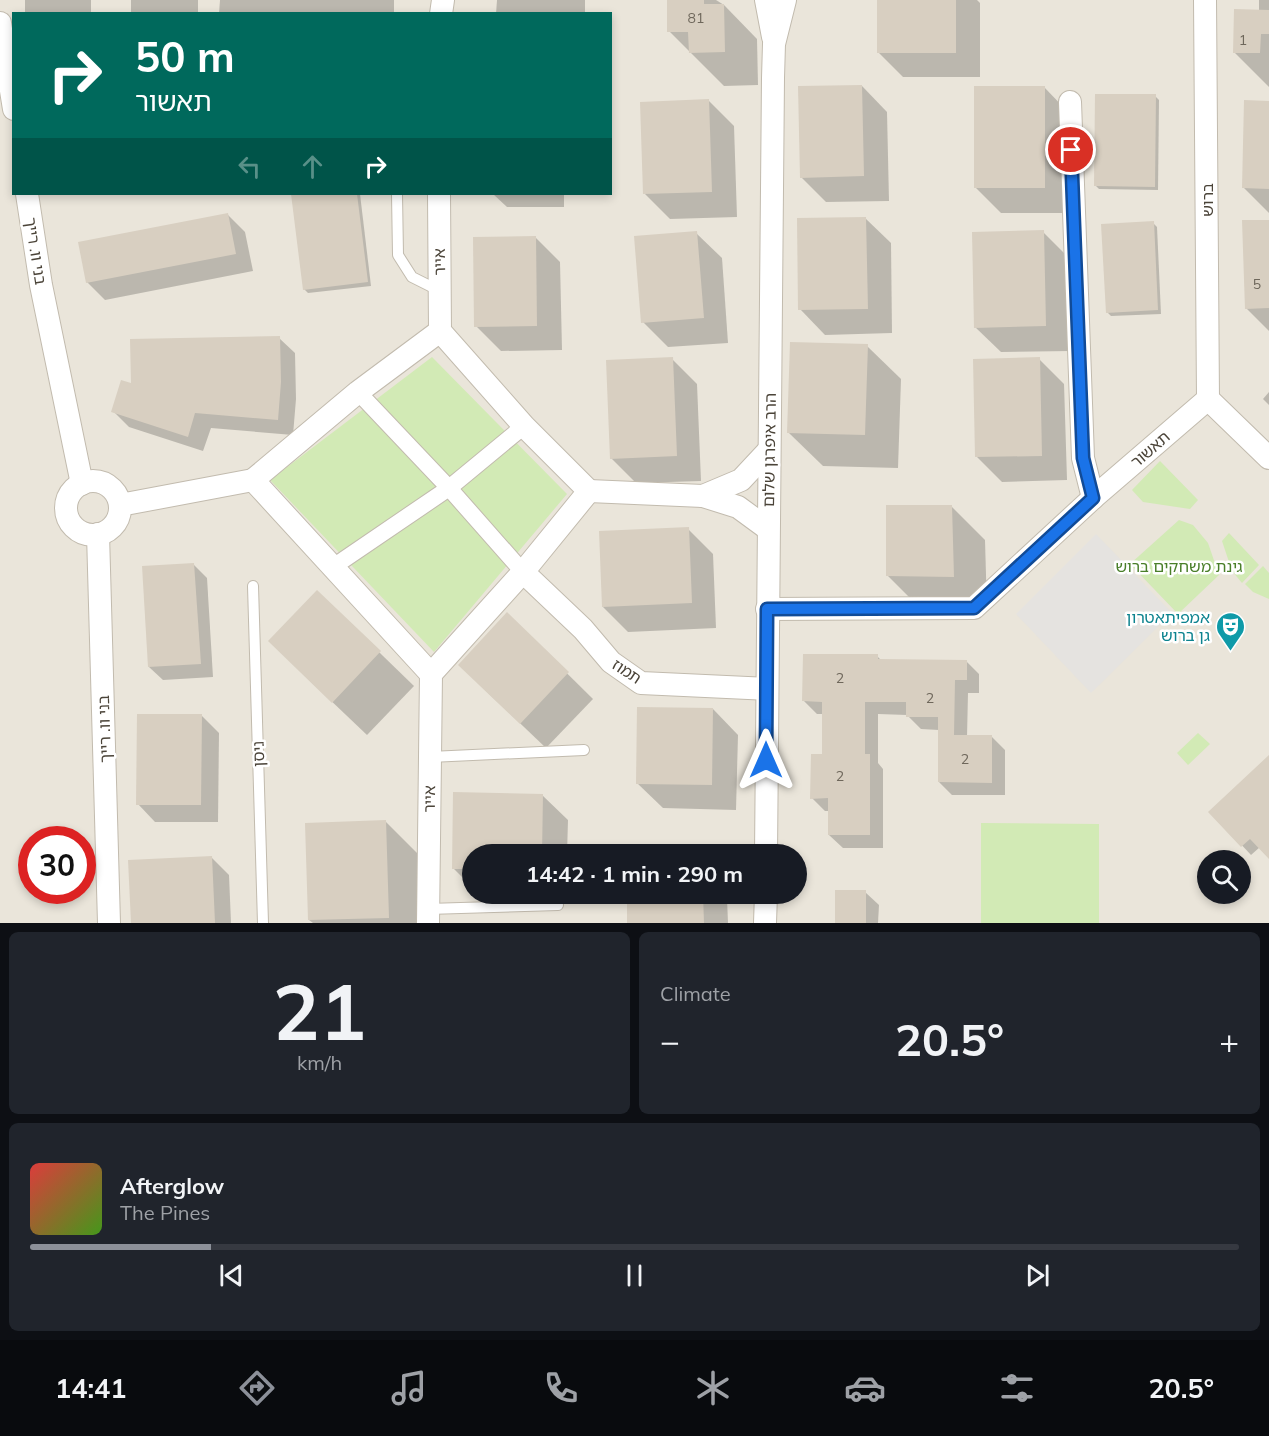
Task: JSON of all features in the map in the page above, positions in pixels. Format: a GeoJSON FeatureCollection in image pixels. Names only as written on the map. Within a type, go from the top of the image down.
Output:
{"type":"FeatureCollection","features":[{"type":"Feature","properties":{"kind":"street","name":"הרב איפרגן שלום"},"geometry":{"type":"LineString","coordinates":[[766,0],[774,44],[766,844]]}},
{"type":"Feature","properties":{"kind":"street","name":"הרב איפרגן שלום"},"geometry":{"type":"LineString","coordinates":[[774,44],[785,0]]}},
{"type":"Feature","properties":{"kind":"street","name":"ברוש"},"geometry":{"type":"LineString","coordinates":[[1205,0],[1208,399]]}},
{"type":"Feature","properties":{"kind":"street"},"geometry":{"type":"LineString","coordinates":[[0,23],[12,97]]}},
{"type":"Feature","properties":{"kind":"street"},"geometry":{"type":"LineString","coordinates":[[1070,102],[1083,458],[1093,498]]}},
{"type":"Feature","properties":{"kind":"street","name":"בני וו. רייך"},"geometry":{"type":"LineString","coordinates":[[27,195],[41,285],[82,484]]}},
{"type":"Feature","properties":{"kind":"street","name":"אייר"},"geometry":{"type":"LineString","coordinates":[[439,195],[440,331]]}},
{"type":"Feature","properties":{"kind":"street"},"geometry":{"type":"LineString","coordinates":[[120,505],[253,480],[358,392],[440,331],[524,426],[589,491],[703,496],[738,507],[768,528]]}},
{"type":"Feature","properties":{"kind":"street"},"geometry":{"type":"LineString","coordinates":[[358,392],[449,488],[523,572]]}},
{"type":"Feature","properties":{"kind":"street"},"geometry":{"type":"LineString","coordinates":[[1208,399],[1269,458]]}},
{"type":"Feature","properties":{"kind":"street","name":"תאשור"},"geometry":{"type":"LineString","coordinates":[[767,609],[974,608],[1093,498],[1208,399]]}},
{"type":"Feature","properties":{"kind":"street"},"geometry":{"type":"LineString","coordinates":[[333,567],[449,488],[524,426]]}},
{"type":"Feature","properties":{"kind":"street"},"geometry":{"type":"LineString","coordinates":[[703,496],[741,480],[769,450]]}},
{"type":"Feature","properties":{"kind":"street"},"geometry":{"type":"LineString","coordinates":[[253,480],[431,674],[523,572],[589,491]]}},
{"type":"Feature","properties":{"kind":"street"},"geometry":{"type":"LineString","coordinates":[[98,482],[106,484],[113,490],[120,505],[117,520],[112,527],[98,534],[82,532],[69,520],[67,504],[75,488],[82,484],[98,482]]}},
{"type":"Feature","properties":{"kind":"street","name":"בני וו. רייך"},"geometry":{"type":"LineString","coordinates":[[98,534],[109,923]]}},
{"type":"Feature","properties":{"kind":"street","name":"תמוז"},"geometry":{"type":"LineString","coordinates":[[523,572],[583,629],[611,662],[641,683],[767,689]]}},
{"type":"Feature","properties":{"kind":"street","name":"אייר"},"geometry":{"type":"LineString","coordinates":[[428,916],[431,674]]}},
{"type":"Feature","properties":{"kind":"street"},"geometry":{"type":"LineString","coordinates":[[765,923],[766,904]]}},
{"type":"Feature","properties":{"kind":"lane"},"geometry":{"type":"LineString","coordinates":[[397,195],[399,255],[412,277],[440,291]]}},
{"type":"Feature","properties":{"kind":"lane","name":"ניסן"},"geometry":{"type":"LineString","coordinates":[[253,586],[263,923]]}},
{"type":"Feature","properties":{"kind":"lane"},"geometry":{"type":"LineString","coordinates":[[430,757],[584,750]]}},
{"type":"Feature","properties":{"kind":"lane"},"geometry":{"type":"LineString","coordinates":[[428,916],[558,905]]}},
{"type":"Feature","properties":{"kind":"shaded area"},"geometry":{"type":"Polygon","coordinates":[[[0,0],[1269,0],[1269,923],[0,923],[0,0]]]}},
{"type":"Feature","properties":{"kind":"shaded area"},"geometry":{"type":"Polygon","coordinates":[[[1096,534],[1172,613],[1091,693],[1016,614],[1096,534]]]}},
{"type":"Feature","properties":{"kind":"green space"},"geometry":{"type":"Polygon","coordinates":[[[432,357],[567,494],[434,652],[270,480],[432,357]]]}},
{"type":"Feature","properties":{"kind":"green space"},"geometry":{"type":"Polygon","coordinates":[[[1160,461],[1198,500],[1190,509],[1143,502],[1132,490],[1160,461]]]}},
{"type":"Feature","properties":{"kind":"green space","name":"גינת משחקים ברוש"},"geometry":{"type":"Polygon","coordinates":[[[1179,520],[1193,525],[1208,543],[1219,575],[1178,614],[1130,564],[1179,520]]]}},
{"type":"Feature","properties":{"kind":"green space"},"geometry":{"type":"Polygon","coordinates":[[[1229,533],[1259,565],[1242,583],[1232,571],[1222,541],[1229,533]]]}},
{"type":"Feature","properties":{"kind":"green space"},"geometry":{"type":"Polygon","coordinates":[[[1263,566],[1269,573],[1269,599],[1253,592],[1245,584],[1263,566]]]}},
{"type":"Feature","properties":{"kind":"green space"},"geometry":{"type":"Polygon","coordinates":[[[1198,733],[1210,744],[1188,765],[1177,753],[1198,733]]]}},
{"type":"Feature","properties":{"kind":"green space"},"geometry":{"type":"Polygon","coordinates":[[[981,823],[1099,824],[1099,923],[981,923],[981,823]]]}},
{"type":"Feature","properties":{"kind":"building"},"geometry":{"type":"Polygon","coordinates":[[[667,0],[704,0],[704,4],[724,4],[725,52],[689,53],[688,32],[667,32],[667,0]]]}},
{"type":"Feature","properties":{"kind":"building"},"geometry":{"type":"Polygon","coordinates":[[[877,0],[956,0],[956,53],[877,53],[877,0]]]}},
{"type":"Feature","properties":{"kind":"building"},"geometry":{"type":"Polygon","coordinates":[[[1234,9],[1269,10],[1269,34],[1261,34],[1260,53],[1233,53],[1234,9]]]}},
{"type":"Feature","properties":{"kind":"building"},"geometry":{"type":"Polygon","coordinates":[[[862,85],[864,176],[800,178],[798,86],[862,85]]]}},
{"type":"Feature","properties":{"kind":"building"},"geometry":{"type":"Polygon","coordinates":[[[974,86],[1045,86],[1045,188],[974,188],[974,86]]]}},
{"type":"Feature","properties":{"kind":"building"},"geometry":{"type":"Polygon","coordinates":[[[1095,94],[1156,94],[1155,187],[1094,186],[1095,94]]]}},
{"type":"Feature","properties":{"kind":"building"},"geometry":{"type":"Polygon","coordinates":[[[709,99],[712,192],[643,194],[640,102],[709,99]]]}},
{"type":"Feature","properties":{"kind":"building"},"geometry":{"type":"Polygon","coordinates":[[[1244,100],[1269,101],[1269,189],[1242,188],[1244,100]]]}},
{"type":"Feature","properties":{"kind":"building"},"geometry":{"type":"Polygon","coordinates":[[[291,195],[357,195],[368,282],[303,290],[291,195]]]}},
{"type":"Feature","properties":{"kind":"building"},"geometry":{"type":"Polygon","coordinates":[[[228,213],[236,254],[86,283],[78,242],[228,213]]]}},
{"type":"Feature","properties":{"kind":"building"},"geometry":{"type":"Polygon","coordinates":[[[866,217],[868,309],[798,310],[797,218],[866,217]]]}},
{"type":"Feature","properties":{"kind":"building"},"geometry":{"type":"Polygon","coordinates":[[[1242,220],[1269,220],[1269,308],[1245,309],[1242,220]]]}},
{"type":"Feature","properties":{"kind":"building"},"geometry":{"type":"Polygon","coordinates":[[[1154,221],[1158,310],[1106,313],[1101,224],[1154,221]]]}},
{"type":"Feature","properties":{"kind":"building"},"geometry":{"type":"Polygon","coordinates":[[[1044,230],[1046,326],[974,328],[972,232],[1044,230]]]}},
{"type":"Feature","properties":{"kind":"building"},"geometry":{"type":"Polygon","coordinates":[[[697,231],[704,318],[641,323],[634,236],[697,231]]]}},
{"type":"Feature","properties":{"kind":"building"},"geometry":{"type":"Polygon","coordinates":[[[536,236],[537,326],[474,327],[473,237],[536,236]]]}},
{"type":"Feature","properties":{"kind":"building"},"geometry":{"type":"Polygon","coordinates":[[[280,336],[281,382],[278,420],[195,413],[188,437],[111,412],[121,380],[131,383],[130,339],[280,336]]]}},
{"type":"Feature","properties":{"kind":"building"},"geometry":{"type":"Polygon","coordinates":[[[790,342],[868,344],[865,435],[787,433],[790,342]]]}},
{"type":"Feature","properties":{"kind":"building"},"geometry":{"type":"Polygon","coordinates":[[[673,357],[677,456],[610,459],[606,360],[673,357]]]}},
{"type":"Feature","properties":{"kind":"building"},"geometry":{"type":"Polygon","coordinates":[[[1040,357],[1042,456],[975,457],[973,359],[1040,357]]]}},
{"type":"Feature","properties":{"kind":"building"},"geometry":{"type":"Polygon","coordinates":[[[886,505],[952,505],[954,577],[886,576],[886,505]]]}},
{"type":"Feature","properties":{"kind":"building"},"geometry":{"type":"Polygon","coordinates":[[[689,527],[692,603],[602,607],[599,531],[689,527]]]}},
{"type":"Feature","properties":{"kind":"building"},"geometry":{"type":"Polygon","coordinates":[[[194,563],[201,664],[148,667],[142,566],[194,563]]]}},
{"type":"Feature","properties":{"kind":"building"},"geometry":{"type":"Polygon","coordinates":[[[317,590],[381,651],[332,703],[268,641],[317,590]]]}},
{"type":"Feature","properties":{"kind":"building"},"geometry":{"type":"Polygon","coordinates":[[[507,612],[569,672],[520,724],[458,665],[507,612]]]}},
{"type":"Feature","properties":{"kind":"building"},"geometry":{"type":"Polygon","coordinates":[[[803,654],[878,654],[878,659],[967,660],[967,680],[955,680],[954,735],[992,735],[992,783],[938,782],[938,717],[906,717],[906,702],[865,702],[865,754],[870,754],[870,835],[828,835],[828,798],[810,799],[811,754],[822,754],[822,702],[802,701],[803,654]]]}},
{"type":"Feature","properties":{"kind":"building"},"geometry":{"type":"Polygon","coordinates":[[[637,707],[713,708],[712,785],[636,784],[637,707]]]}},
{"type":"Feature","properties":{"kind":"building"},"geometry":{"type":"Polygon","coordinates":[[[137,714],[202,714],[201,805],[136,805],[137,714]]]}},
{"type":"Feature","properties":{"kind":"building"},"geometry":{"type":"Polygon","coordinates":[[[1269,755],[1269,859],[1250,839],[1241,847],[1208,812],[1269,755]]]}},
{"type":"Feature","properties":{"kind":"building"},"geometry":{"type":"Polygon","coordinates":[[[453,792],[543,794],[542,844],[462,844],[462,869],[452,869],[453,792]]]}},
{"type":"Feature","properties":{"kind":"building"},"geometry":{"type":"Polygon","coordinates":[[[386,820],[389,918],[308,920],[305,823],[386,820]]]}},
{"type":"Feature","properties":{"kind":"building"},"geometry":{"type":"Polygon","coordinates":[[[212,856],[215,923],[131,923],[128,860],[212,856]]]}},
{"type":"Feature","properties":{"kind":"building"},"geometry":{"type":"Polygon","coordinates":[[[835,890],[866,890],[866,923],[835,923],[835,890]]]}},
{"type":"Feature","properties":{"kind":"building"},"geometry":{"type":"Polygon","coordinates":[[[627,904],[703,904],[704,923],[627,923],[627,904]]]}},
{"type":"Feature","properties":{"kind":"place","name":"אמפיתאטרון גן ברוש"},"geometry":{"type":"Point","coordinates":[1231,652]}},
{"type":"Feature","properties":{"kind":"route"},"geometry":{"type":"LineString","coordinates":[[766,760],[767,609],[974,608],[1093,498],[1083,458],[1071,150]]}}]}
